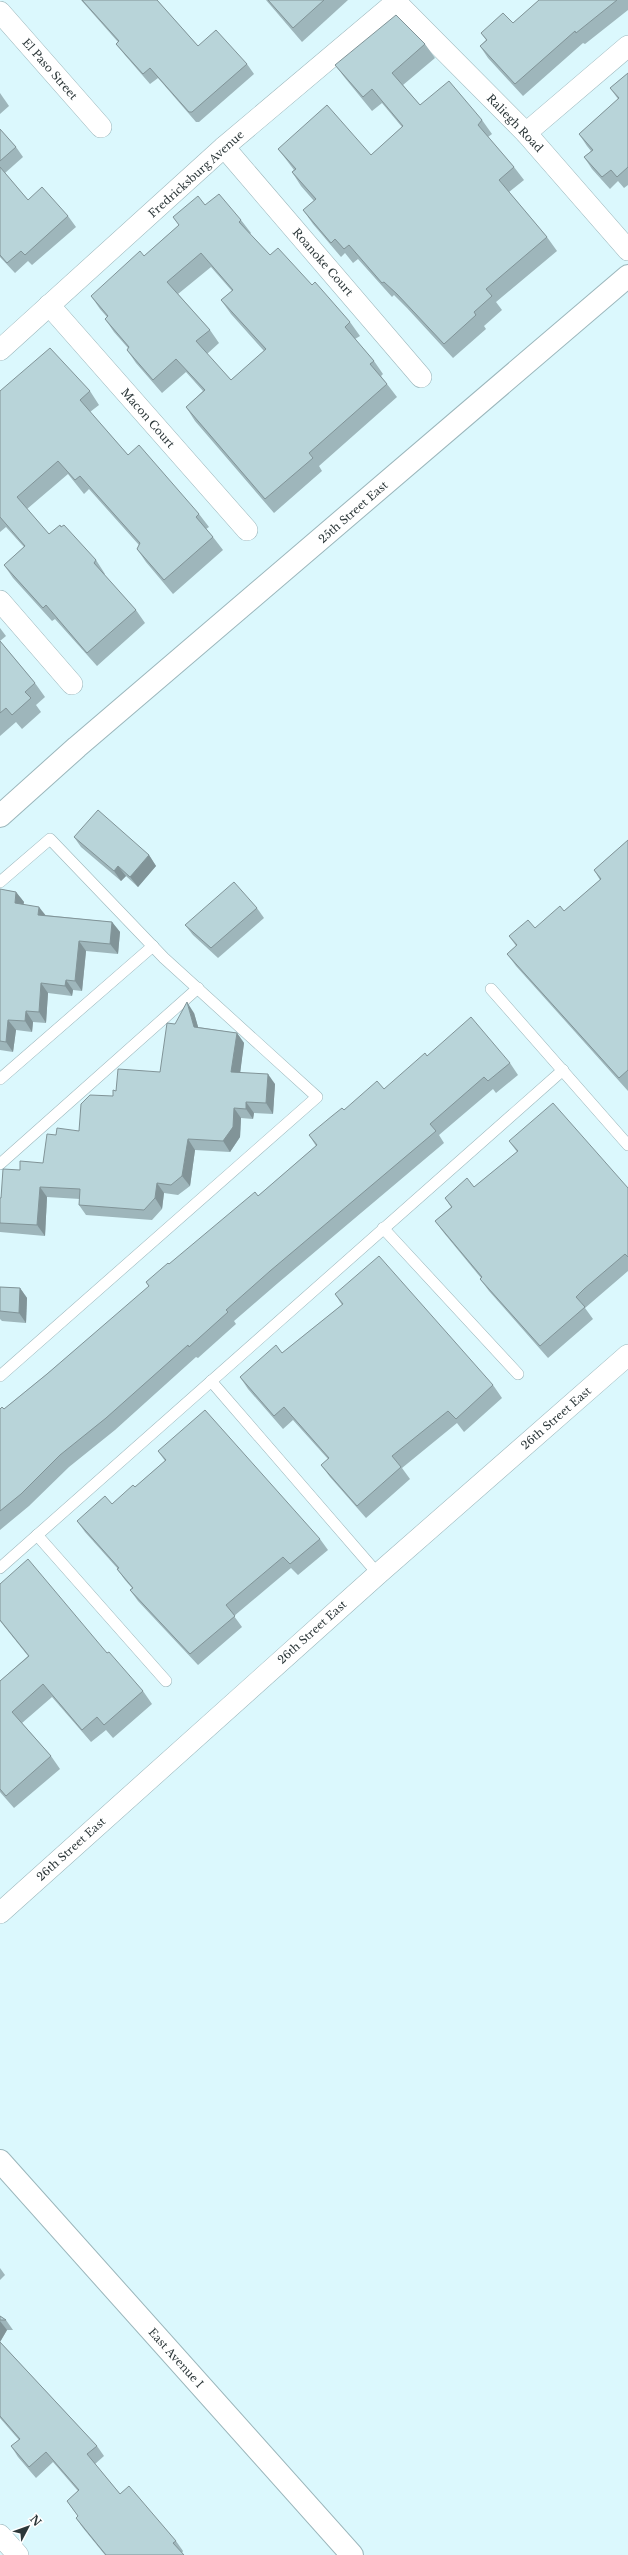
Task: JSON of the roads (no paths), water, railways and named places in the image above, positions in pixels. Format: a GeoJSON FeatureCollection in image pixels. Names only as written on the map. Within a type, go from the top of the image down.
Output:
{"type":"FeatureCollection","features":[{"type":"Feature","properties":{"kind":"street","name":"Raliegh Road"},"geometry":{"type":"LineString","coordinates":[[395,1],[526,133],[628,250]]}},
{"type":"Feature","properties":{"kind":"street","name":"Fredricksburg Avenue"},"geometry":{"type":"LineString","coordinates":[[0,350],[224,147],[395,1]]}},
{"type":"Feature","properties":{"kind":"street","name":"El Paso Street"},"geometry":{"type":"LineString","coordinates":[[0,12],[101,127]]}},
{"type":"Feature","properties":{"kind":"street"},"geometry":{"type":"LineString","coordinates":[[526,133],[628,46]]}},
{"type":"Feature","properties":{"kind":"street","name":"Roanoke Court"},"geometry":{"type":"LineString","coordinates":[[224,147],[421,377]]}},
{"type":"Feature","properties":{"kind":"street","name":"25th Street East"},"geometry":{"type":"LineString","coordinates":[[0,816],[77,747],[628,276]]}},
{"type":"Feature","properties":{"kind":"street","name":"Macon Court"},"geometry":{"type":"LineString","coordinates":[[49,305],[247,530]]}},
{"type":"Feature","properties":{"kind":"street"},"geometry":{"type":"LineString","coordinates":[[0,601],[72,684]]}},
{"type":"Feature","properties":{"kind":"street","name":"26th Street East"},"geometry":{"type":"LineString","coordinates":[[0,1913],[378,1574],[628,1355]]}},
{"type":"Feature","properties":{"kind":"street","name":"East Avenue I"},"geometry":{"type":"LineString","coordinates":[[0,2161],[352,2555]]}},
{"type":"Feature","properties":{"kind":"street"},"geometry":{"type":"LineString","coordinates":[[0,2535],[18,2555]]}},
{"type":"Feature","properties":{"kind":"lane"},"geometry":{"type":"LineString","coordinates":[[0,882],[50,838],[152,946],[317,1097],[0,1376]]}},
{"type":"Feature","properties":{"kind":"lane"},"geometry":{"type":"LineString","coordinates":[[0,1079],[152,946]]}},
{"type":"Feature","properties":{"kind":"lane"},"geometry":{"type":"LineString","coordinates":[[0,1164],[198,988]]}},
{"type":"Feature","properties":{"kind":"lane"},"geometry":{"type":"LineString","coordinates":[[491,989],[563,1070],[626,1137]]}},
{"type":"Feature","properties":{"kind":"lane"},"geometry":{"type":"LineString","coordinates":[[0,1568],[563,1070]]}},
{"type":"Feature","properties":{"kind":"lane"},"geometry":{"type":"LineString","coordinates":[[383,1228],[518,1374]]}},
{"type":"Feature","properties":{"kind":"lane"},"geometry":{"type":"LineString","coordinates":[[211,1381],[378,1574]]}},
{"type":"Feature","properties":{"kind":"lane"},"geometry":{"type":"LineString","coordinates":[[38,1535],[166,1681]]}}]}
